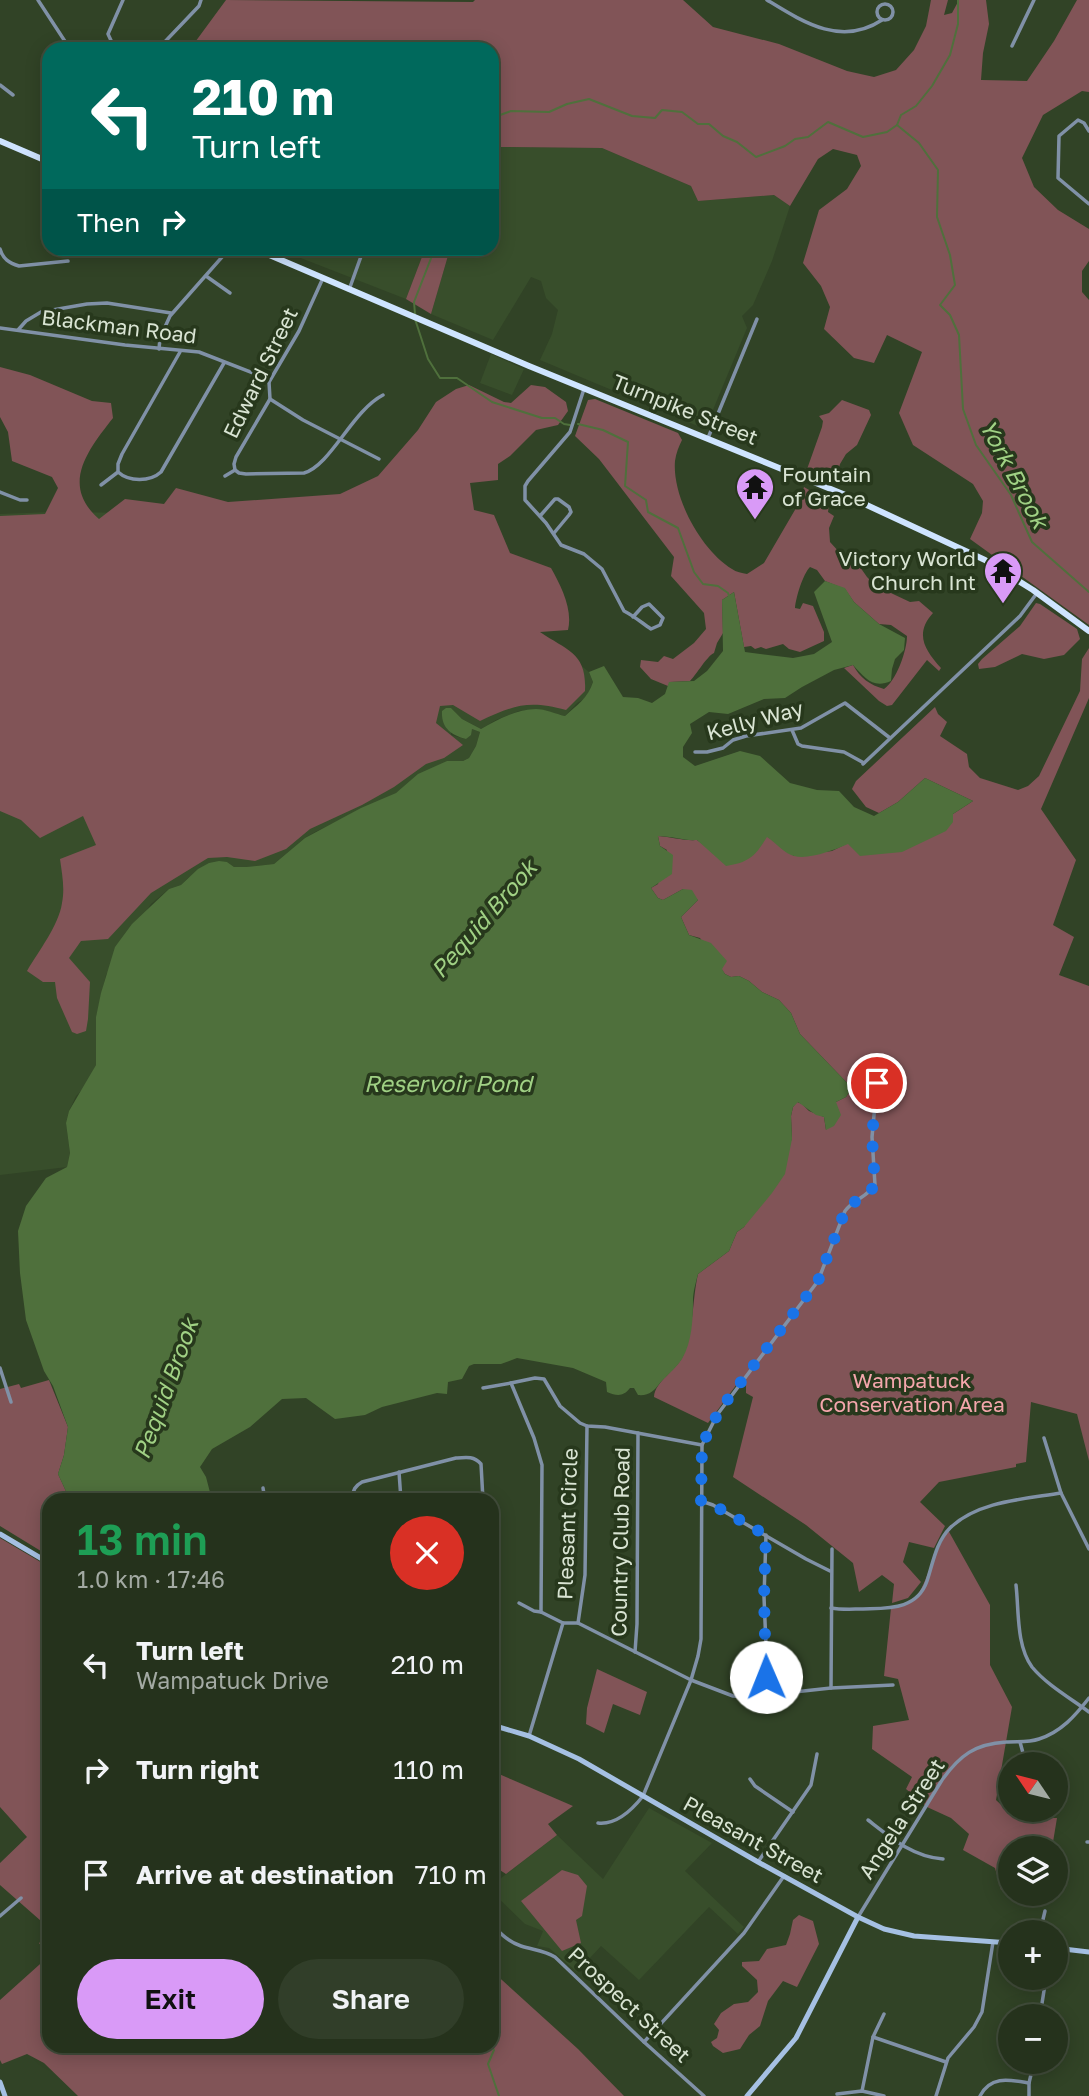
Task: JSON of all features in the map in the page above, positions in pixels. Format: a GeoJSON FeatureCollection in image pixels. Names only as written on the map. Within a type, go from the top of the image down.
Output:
{"type":"FeatureCollection","features":[{"type":"Feature","properties":{"kind":"main road"},"geometry":{"type":"LineString","coordinates":[[0,141],[42,159]]}},
{"type":"Feature","properties":{"kind":"main road","name":"Turnpike Street"},"geometry":{"type":"LineString","coordinates":[[272,256],[843,494],[1006,572],[1089,631]]}},
{"type":"Feature","properties":{"kind":"main road"},"geometry":{"type":"LineString","coordinates":[[0,1534],[42,1559]]}},
{"type":"Feature","properties":{"kind":"main road","name":"Pleasant Street"},"geometry":{"type":"LineString","coordinates":[[499,1727],[529,1736],[579,1759],[758,1862],[884,1929],[914,1936],[998,1942]]}},
{"type":"Feature","properties":{"kind":"main road"},"geometry":{"type":"LineString","coordinates":[[747,2096],[796,2038],[858,1917]]}},
{"type":"Feature","properties":{"kind":"main road"},"geometry":{"type":"LineString","coordinates":[[1068,1950],[1089,1952]]}},
{"type":"Feature","properties":{"kind":"main road"},"geometry":{"type":"LineString","coordinates":[[0,2082],[5,2096]]}},
{"type":"Feature","properties":{"kind":"street"},"geometry":{"type":"LineString","coordinates":[[38,0],[65,42]]}},
{"type":"Feature","properties":{"kind":"street"},"geometry":{"type":"LineString","coordinates":[[112,42],[108,34],[123,0]]}},
{"type":"Feature","properties":{"kind":"street"},"geometry":{"type":"LineString","coordinates":[[165,42],[199,6],[201,0]]}},
{"type":"Feature","properties":{"kind":"street"},"geometry":{"type":"LineString","coordinates":[[767,0],[798,19],[825,30],[871,27],[892,16],[889,6],[879,7],[877,16],[881,20]]}},
{"type":"Feature","properties":{"kind":"street"},"geometry":{"type":"LineString","coordinates":[[1012,46],[1034,0]]}},
{"type":"Feature","properties":{"kind":"street"},"geometry":{"type":"LineString","coordinates":[[0,85],[13,95]]}},
{"type":"Feature","properties":{"kind":"street"},"geometry":{"type":"LineString","coordinates":[[1089,131],[1079,120],[1059,136],[1056,174],[1060,181],[1089,204]]}},
{"type":"Feature","properties":{"kind":"street"},"geometry":{"type":"LineString","coordinates":[[0,248],[11,264],[19,266],[68,261]]}},
{"type":"Feature","properties":{"kind":"street"},"geometry":{"type":"LineString","coordinates":[[159,349],[160,338],[171,313],[223,256]]}},
{"type":"Feature","properties":{"kind":"street"},"geometry":{"type":"LineString","coordinates":[[349,290],[361,256]]}},
{"type":"Feature","properties":{"kind":"street"},"geometry":{"type":"LineString","coordinates":[[206,276],[230,293]]}},
{"type":"Feature","properties":{"kind":"street","name":"Edward Street"},"geometry":{"type":"LineString","coordinates":[[225,477],[235,470],[233,464],[236,457],[270,399],[269,382],[299,331],[323,278]]}},
{"type":"Feature","properties":{"kind":"street"},"geometry":{"type":"LineString","coordinates":[[18,330],[26,321],[41,312],[88,304],[107,303],[171,313]]}},
{"type":"Feature","properties":{"kind":"street"},"geometry":{"type":"LineString","coordinates":[[708,438],[757,319]]}},
{"type":"Feature","properties":{"kind":"street","name":"Blackman Road"},"geometry":{"type":"LineString","coordinates":[[0,328],[199,352],[258,375],[269,382]]}},
{"type":"Feature","properties":{"kind":"street"},"geometry":{"type":"LineString","coordinates":[[118,472],[122,454],[181,351]]}},
{"type":"Feature","properties":{"kind":"street"},"geometry":{"type":"LineString","coordinates":[[118,472],[135,479],[150,479],[161,472],[224,362]]}},
{"type":"Feature","properties":{"kind":"street"},"geometry":{"type":"LineString","coordinates":[[584,388],[570,432],[525,486],[525,500],[561,545],[584,554],[595,562],[607,578],[621,607],[633,617],[651,629],[660,625],[663,618],[649,604],[633,617]]}},
{"type":"Feature","properties":{"kind":"street"},"geometry":{"type":"LineString","coordinates":[[235,470],[242,474],[311,471],[326,457],[363,409],[383,395]]}},
{"type":"Feature","properties":{"kind":"street"},"geometry":{"type":"LineString","coordinates":[[270,399],[303,421],[379,459]]}},
{"type":"Feature","properties":{"kind":"street"},"geometry":{"type":"LineString","coordinates":[[101,485],[118,472]]}},
{"type":"Feature","properties":{"kind":"street"},"geometry":{"type":"LineString","coordinates":[[0,492],[27,500]]}},
{"type":"Feature","properties":{"kind":"street"},"geometry":{"type":"LineString","coordinates":[[540,516],[555,499],[569,507],[571,512],[554,533]]}},
{"type":"Feature","properties":{"kind":"street"},"geometry":{"type":"LineString","coordinates":[[793,730],[798,744],[802,746],[844,752],[864,763],[1020,616],[1037,593]]}},
{"type":"Feature","properties":{"kind":"street","name":"Kelly Way"},"geometry":{"type":"LineString","coordinates":[[695,752],[723,748],[733,740],[746,736],[793,730],[813,722],[845,703],[890,738]]}},
{"type":"Feature","properties":{"kind":"street"},"geometry":{"type":"LineString","coordinates":[[598,1823],[613,1821],[631,1809],[643,1796],[691,1680],[701,1639],[702,1445],[717,1415],[736,1388],[818,1281],[845,1211],[875,1185],[872,1137],[877,1083]]}},
{"type":"Feature","properties":{"kind":"street"},"geometry":{"type":"LineString","coordinates":[[0,1368],[10,1402]]}},
{"type":"Feature","properties":{"kind":"street","name":"Pleasant Circle"},"geometry":{"type":"LineString","coordinates":[[482,1388],[535,1378],[544,1380],[560,1406],[587,1426],[702,1445]]}},
{"type":"Feature","properties":{"kind":"street","name":"Pleasant Circle"},"geometry":{"type":"LineString","coordinates":[[512,1383],[542,1465],[541,1612]]}},
{"type":"Feature","properties":{"kind":"street","name":"Pleasant Circle"},"geometry":{"type":"LineString","coordinates":[[578,1623],[585,1575],[587,1426]]}},
{"type":"Feature","properties":{"kind":"street","name":"Country Club Road"},"geometry":{"type":"LineString","coordinates":[[635,1652],[638,1433]]}},
{"type":"Feature","properties":{"kind":"street"},"geometry":{"type":"LineString","coordinates":[[1044,1438],[1061,1493],[1089,1549]]}},
{"type":"Feature","properties":{"kind":"street"},"geometry":{"type":"LineString","coordinates":[[353,1493],[362,1482],[456,1458],[474,1458],[481,1464],[483,1493]]}},
{"type":"Feature","properties":{"kind":"street"},"geometry":{"type":"LineString","coordinates":[[399,1472],[400,1493]]}},
{"type":"Feature","properties":{"kind":"street"},"geometry":{"type":"LineString","coordinates":[[263,1488],[264,1493]]}},
{"type":"Feature","properties":{"kind":"street"},"geometry":{"type":"LineString","coordinates":[[831,1608],[902,1606],[922,1591],[938,1546],[948,1530],[965,1516],[989,1507],[1061,1493]]}},
{"type":"Feature","properties":{"kind":"street"},"geometry":{"type":"LineString","coordinates":[[701,1501],[713,1505],[830,1571]]}},
{"type":"Feature","properties":{"kind":"street"},"geometry":{"type":"LineString","coordinates":[[766,1535],[764,1597],[768,1694]]}},
{"type":"Feature","properties":{"kind":"street"},"geometry":{"type":"LineString","coordinates":[[831,1688],[832,1549]]}},
{"type":"Feature","properties":{"kind":"street"},"geometry":{"type":"LineString","coordinates":[[1016,1585],[1021,1640],[1027,1658],[1041,1675],[1089,1712]]}},
{"type":"Feature","properties":{"kind":"street","name":"Pleasant Circle"},"geometry":{"type":"LineString","coordinates":[[519,1603],[564,1623],[578,1623],[691,1680],[733,1696],[893,1685]]}},
{"type":"Feature","properties":{"kind":"street","name":"Pleasant Circle"},"geometry":{"type":"LineString","coordinates":[[529,1736],[564,1623]]}},
{"type":"Feature","properties":{"kind":"street","name":"Angela Street"},"geometry":{"type":"LineString","coordinates":[[858,1917],[942,1780],[958,1760],[969,1751],[982,1746],[1032,1741],[1053,1734],[1065,1726],[1089,1698]]}},
{"type":"Feature","properties":{"kind":"street"},"geometry":{"type":"LineString","coordinates":[[1019,1742],[1022,1752]]}},
{"type":"Feature","properties":{"kind":"street"},"geometry":{"type":"LineString","coordinates":[[758,1862],[811,1785],[817,1754]]}},
{"type":"Feature","properties":{"kind":"street"},"geometry":{"type":"LineString","coordinates":[[750,1779],[755,1786],[793,1812]]}},
{"type":"Feature","properties":{"kind":"street"},"geometry":{"type":"LineString","coordinates":[[868,1820],[903,1846],[930,1858],[943,1859]]}},
{"type":"Feature","properties":{"kind":"street"},"geometry":{"type":"LineString","coordinates":[[644,2042],[744,1933],[784,1876]]}},
{"type":"Feature","properties":{"kind":"street"},"geometry":{"type":"LineString","coordinates":[[0,1916],[21,1898]]}},
{"type":"Feature","properties":{"kind":"street"},"geometry":{"type":"LineString","coordinates":[[1043,1920],[1045,1911]]}},
{"type":"Feature","properties":{"kind":"street","name":"Prospect Street"},"geometry":{"type":"LineString","coordinates":[[499,1932],[519,1945],[544,1951],[555,1957],[704,2096]]}},
{"type":"Feature","properties":{"kind":"street"},"geometry":{"type":"LineString","coordinates":[[936,2096],[946,2062],[974,2027],[982,2012],[993,1942]]}},
{"type":"Feature","properties":{"kind":"street"},"geometry":{"type":"LineString","coordinates":[[862,2091],[873,2037],[884,2014]]}},
{"type":"Feature","properties":{"kind":"street"},"geometry":{"type":"LineString","coordinates":[[873,2037],[946,2062]]}},
{"type":"Feature","properties":{"kind":"street"},"geometry":{"type":"LineString","coordinates":[[1029,2096],[1031,2074]]}},
{"type":"Feature","properties":{"kind":"street"},"geometry":{"type":"LineString","coordinates":[[980,2096],[988,2086],[1001,2079],[1029,2083]]}},
{"type":"Feature","properties":{"kind":"street"},"geometry":{"type":"LineString","coordinates":[[837,2094],[862,2091],[884,2096]]}},
{"type":"Feature","properties":{"kind":"shaded area"},"geometry":{"type":"Polygon","coordinates":[[[602,148],[691,186],[698,201],[774,195],[790,206],[772,261],[753,305],[742,316],[747,328],[705,429],[540,360],[552,334],[558,310],[546,298],[541,281],[531,277],[493,340],[431,314],[448,256],[499,256],[499,149],[602,148]]]}},
{"type":"Feature","properties":{"kind":"shaded area"},"geometry":{"type":"Polygon","coordinates":[[[296,256],[422,256],[406,299],[296,256]]]}},
{"type":"Feature","properties":{"kind":"shaded area"},"geometry":{"type":"Polygon","coordinates":[[[491,354],[524,369],[512,395],[480,383],[491,354]]]}},
{"type":"Feature","properties":{"kind":"shaded area"},"geometry":{"type":"Polygon","coordinates":[[[144,513],[524,620],[589,672],[593,682],[586,698],[565,716],[537,709],[519,711],[481,729],[462,719],[451,708],[451,735],[466,739],[472,729],[480,732],[469,758],[463,761],[447,761],[396,793],[315,832],[274,864],[234,867],[227,862],[169,889],[151,904],[106,975],[96,1017],[96,1065],[85,1087],[76,1096],[66,1123],[70,1153],[67,1167],[0,1175],[0,514],[144,513]]]}},
{"type":"Feature","properties":{"kind":"shaded area"},"geometry":{"type":"Polygon","coordinates":[[[649,1808],[712,1843],[685,1871],[744,1927],[738,1934],[709,1907],[639,1980],[601,1946],[577,1972],[549,1948],[537,1946],[543,1931],[525,1924],[499,1899],[499,1880],[557,1835],[603,1879],[649,1808]]]}},
{"type":"Feature","properties":{"kind":"green space"},"geometry":{"type":"Polygon","coordinates":[[[226,0],[683,0],[713,27],[779,44],[847,71],[874,77],[896,70],[914,50],[926,26],[931,0],[948,0],[944,15],[952,13],[959,0],[986,0],[989,24],[981,80],[1027,81],[1077,0],[1089,0],[1089,92],[1082,91],[1043,115],[1022,158],[1034,187],[1058,210],[1089,229],[1089,261],[1082,271],[1082,292],[1089,300],[1089,625],[970,539],[982,513],[983,501],[973,484],[913,445],[899,413],[922,352],[887,335],[874,363],[854,358],[824,329],[830,307],[821,286],[803,263],[819,210],[847,189],[861,166],[857,155],[833,149],[818,159],[790,206],[774,195],[698,201],[691,186],[602,148],[499,149],[499,42],[195,42],[226,0]]]}},
{"type":"Feature","properties":{"kind":"green space"},"geometry":{"type":"Polygon","coordinates":[[[422,256],[448,256],[431,314],[406,299],[422,256]]]}},
{"type":"Feature","properties":{"kind":"green space"},"geometry":{"type":"Polygon","coordinates":[[[0,367],[30,375],[92,401],[111,403],[113,418],[87,455],[80,481],[81,493],[87,506],[99,519],[125,499],[164,504],[176,488],[228,502],[340,494],[378,476],[418,430],[436,402],[456,389],[469,385],[511,403],[531,385],[545,387],[566,402],[568,411],[558,425],[536,430],[498,464],[498,480],[470,483],[474,510],[494,515],[510,553],[551,568],[567,606],[568,630],[540,632],[574,654],[583,668],[585,691],[566,710],[542,705],[522,706],[480,721],[453,705],[440,706],[436,723],[463,745],[444,758],[426,764],[394,787],[362,805],[310,829],[286,849],[255,861],[227,857],[208,858],[151,893],[108,939],[81,941],[69,958],[90,982],[86,1031],[77,1034],[72,1032],[57,998],[55,982],[43,982],[27,971],[53,929],[60,911],[63,881],[60,859],[96,845],[83,816],[40,838],[21,820],[0,811],[0,516],[45,514],[58,488],[52,477],[12,461],[8,432],[0,417],[0,367]]]}},
{"type":"Feature","properties":{"kind":"green space"},"geometry":{"type":"Polygon","coordinates":[[[595,399],[678,433],[682,440],[675,458],[675,475],[684,506],[710,549],[735,571],[747,574],[764,563],[799,503],[804,487],[821,497],[829,505],[828,512],[834,516],[829,528],[830,542],[840,553],[860,567],[876,586],[910,602],[919,601],[933,613],[927,621],[923,635],[926,648],[941,668],[939,671],[927,660],[892,705],[887,706],[879,701],[844,668],[853,665],[866,680],[884,689],[900,665],[907,636],[891,625],[879,624],[854,602],[845,589],[825,581],[817,570],[810,567],[800,586],[795,608],[800,609],[803,603],[813,606],[824,632],[824,641],[800,652],[783,644],[766,649],[744,647],[734,592],[722,600],[723,633],[714,653],[690,681],[670,682],[668,686],[651,679],[640,667],[641,660],[658,662],[664,656],[673,659],[694,643],[706,629],[704,613],[671,576],[674,557],[599,459],[575,436],[588,400],[595,399]]]}},
{"type":"Feature","properties":{"kind":"green space"},"geometry":{"type":"Polygon","coordinates":[[[842,400],[869,410],[871,415],[857,445],[846,454],[832,483],[806,472],[822,427],[823,421],[819,416],[829,413],[842,400]]]}},
{"type":"Feature","properties":{"kind":"green space"},"geometry":{"type":"Polygon","coordinates":[[[1036,603],[1077,629],[1080,639],[1064,655],[1044,659],[1022,654],[995,667],[979,669],[978,664],[982,659],[1020,626],[1036,603]]]}},
{"type":"Feature","properties":{"kind":"green space","name":"Wampatuck Conservation Area"},"geometry":{"type":"Polygon","coordinates":[[[1089,648],[1089,698],[1041,809],[1076,860],[1053,925],[1074,937],[1059,975],[1089,986],[1089,1461],[1077,1414],[1031,1402],[1026,1462],[1016,1464],[1016,1467],[939,1482],[920,1502],[945,1526],[934,1548],[909,1542],[903,1562],[921,1582],[908,1598],[892,1603],[894,1584],[882,1575],[859,1592],[853,1563],[806,1525],[733,1477],[753,1397],[746,1393],[746,1385],[737,1384],[708,1423],[654,1397],[658,1386],[680,1361],[687,1346],[698,1274],[729,1251],[737,1232],[744,1227],[792,1139],[793,1107],[797,1102],[824,1117],[826,1130],[836,1102],[846,1097],[852,1088],[800,1034],[791,1013],[779,1000],[739,976],[731,977],[725,974],[700,938],[689,935],[681,917],[698,900],[683,889],[663,900],[658,898],[651,888],[658,884],[667,850],[660,846],[658,836],[697,840],[708,848],[767,836],[794,856],[832,851],[848,843],[953,814],[973,801],[925,778],[898,802],[879,813],[866,807],[852,789],[856,781],[935,707],[947,722],[940,736],[967,754],[969,767],[980,778],[1018,790],[1028,786],[1039,776],[1080,691],[1082,659],[1089,648]]]}},
{"type":"Feature","properties":{"kind":"green space"},"geometry":{"type":"Polygon","coordinates":[[[49,1380],[68,1427],[58,1474],[67,1493],[42,1493],[42,1552],[0,1526],[0,1389],[19,1384],[21,1388],[49,1380]]]}},
{"type":"Feature","properties":{"kind":"green space"},"geometry":{"type":"Polygon","coordinates":[[[948,1530],[990,1605],[990,1665],[1012,1707],[1004,1752],[998,1752],[998,1822],[1056,1822],[1054,1836],[998,1836],[998,1879],[995,1868],[963,1850],[969,1834],[951,1818],[927,1807],[906,1789],[912,1777],[872,1749],[873,1726],[909,1720],[898,1679],[884,1676],[891,1608],[909,1602],[920,1592],[948,1530]]]}},
{"type":"Feature","properties":{"kind":"green space"},"geometry":{"type":"Polygon","coordinates":[[[0,1538],[42,1563],[42,1922],[0,1885],[0,1863],[27,1837],[0,1807],[0,1538]]]}},
{"type":"Feature","properties":{"kind":"green space"},"geometry":{"type":"Polygon","coordinates":[[[597,1669],[647,1692],[640,1715],[613,1704],[604,1733],[586,1724],[587,1708],[597,1669]]]}},
{"type":"Feature","properties":{"kind":"green space"},"geometry":{"type":"Polygon","coordinates":[[[499,1774],[573,1806],[548,1824],[557,1835],[506,1874],[499,1870],[499,1774]]]}},
{"type":"Feature","properties":{"kind":"green space"},"geometry":{"type":"Polygon","coordinates":[[[562,1870],[578,1875],[587,1886],[582,1916],[576,1920],[581,1943],[562,1951],[521,1901],[562,1870]]]}},
{"type":"Feature","properties":{"kind":"green space"},"geometry":{"type":"Polygon","coordinates":[[[799,1915],[813,1921],[819,1944],[797,1987],[783,1981],[768,2001],[760,2026],[749,2035],[740,2049],[723,2053],[711,2042],[717,2038],[719,2030],[714,2024],[721,2013],[734,2004],[748,2002],[758,1992],[757,1980],[742,1966],[742,1962],[759,1961],[767,1949],[786,1945],[793,1920],[799,1915]]]}},
{"type":"Feature","properties":{"kind":"green space"},"geometry":{"type":"Polygon","coordinates":[[[42,1962],[42,2053],[499,2053],[499,1977],[578,2049],[624,2096],[78,2096],[44,2063],[27,2054],[2,2064],[0,2000],[42,1962]]]}},
{"type":"Feature","properties":{"kind":"water","name":"Reservoir Pond"},"geometry":{"type":"Polygon","coordinates":[[[825,581],[845,588],[854,602],[879,624],[905,638],[904,650],[895,659],[891,681],[874,683],[853,665],[834,670],[785,698],[764,699],[728,714],[709,712],[690,724],[692,733],[683,747],[683,757],[695,766],[740,751],[760,756],[790,783],[817,790],[839,791],[854,807],[874,816],[898,802],[925,778],[973,801],[953,814],[953,822],[946,831],[902,852],[860,856],[848,844],[821,854],[800,857],[787,853],[767,837],[751,857],[726,866],[697,840],[658,836],[660,846],[673,855],[672,874],[651,888],[658,898],[663,900],[683,889],[692,890],[698,900],[681,917],[689,935],[711,943],[727,961],[722,969],[725,974],[731,977],[739,976],[779,1000],[791,1013],[800,1034],[852,1088],[846,1097],[836,1102],[841,1115],[834,1126],[826,1130],[824,1117],[816,1115],[798,1102],[793,1107],[792,1139],[785,1174],[744,1227],[737,1232],[729,1251],[698,1274],[690,1338],[680,1362],[653,1391],[642,1395],[638,1395],[634,1388],[620,1395],[607,1392],[606,1382],[573,1368],[517,1358],[501,1364],[474,1364],[469,1366],[462,1379],[448,1382],[447,1394],[437,1393],[382,1407],[365,1415],[335,1419],[306,1398],[282,1399],[250,1427],[212,1449],[200,1467],[210,1493],[67,1493],[58,1474],[68,1427],[26,1320],[18,1231],[26,1206],[46,1178],[67,1167],[70,1153],[66,1123],[69,1111],[96,1065],[96,1017],[101,993],[115,947],[132,924],[169,889],[181,885],[209,863],[227,862],[234,867],[274,864],[305,838],[396,793],[418,774],[447,761],[463,761],[469,758],[480,732],[472,729],[471,735],[466,739],[452,733],[443,722],[442,711],[446,708],[451,708],[462,719],[481,729],[529,709],[565,716],[588,693],[593,682],[589,672],[604,666],[623,697],[652,703],[665,694],[669,682],[694,681],[707,671],[723,651],[722,600],[734,592],[745,652],[793,658],[814,654],[832,642],[814,592],[825,581]]]}},
{"type":"Feature","properties":{"kind":"waterway","name":"Pequid Brook"},"geometry":{"type":"LineString","coordinates":[[499,115],[511,111],[549,112],[589,99],[632,116],[655,118],[662,110],[682,112],[698,124],[709,124],[756,157],[785,146],[795,139],[808,137],[828,122],[863,137],[887,132],[897,125],[901,115],[916,106],[932,86],[950,55],[958,24],[958,0]]}},
{"type":"Feature","properties":{"kind":"waterway","name":"York Brook"},"geometry":{"type":"LineString","coordinates":[[897,125],[919,143],[938,170],[937,217],[950,255],[955,285],[940,305],[950,315],[959,335],[963,409],[976,445],[1011,495],[1032,542],[1089,592]]}},
{"type":"Feature","properties":{"kind":"waterway","name":"Pequid Brook"},"geometry":{"type":"LineString","coordinates":[[415,314],[414,302],[432,256]]}},
{"type":"Feature","properties":{"kind":"waterway","name":"Pequid Brook"},"geometry":{"type":"LineString","coordinates":[[415,319],[428,359],[440,378],[457,378],[492,402],[542,418],[555,418],[570,425]]}},
{"type":"Feature","properties":{"kind":"waterway","name":"Pequid Brook"},"geometry":{"type":"LineString","coordinates":[[578,424],[603,430],[628,442],[625,486],[646,500],[648,512],[678,528],[694,572],[703,584],[718,586],[729,596]]}},
{"type":"Feature","properties":{"kind":"waterway","name":"Pequid Brook"},"geometry":{"type":"LineString","coordinates":[[493,2053],[488,2064],[499,2096]]}},
{"type":"Feature","properties":{"kind":"place","name":"Fountain of Grace"},"geometry":{"type":"Point","coordinates":[755,521]}},
{"type":"Feature","properties":{"kind":"place","name":"Victory World Church Int"},"geometry":{"type":"Point","coordinates":[1003,605]}},
{"type":"Feature","properties":{"kind":"route"},"geometry":{"type":"LineString","coordinates":[[766,1677],[766,1535],[701,1501],[702,1445],[725,1403],[818,1281],[845,1211],[875,1185],[872,1137],[877,1083]]}}]}
